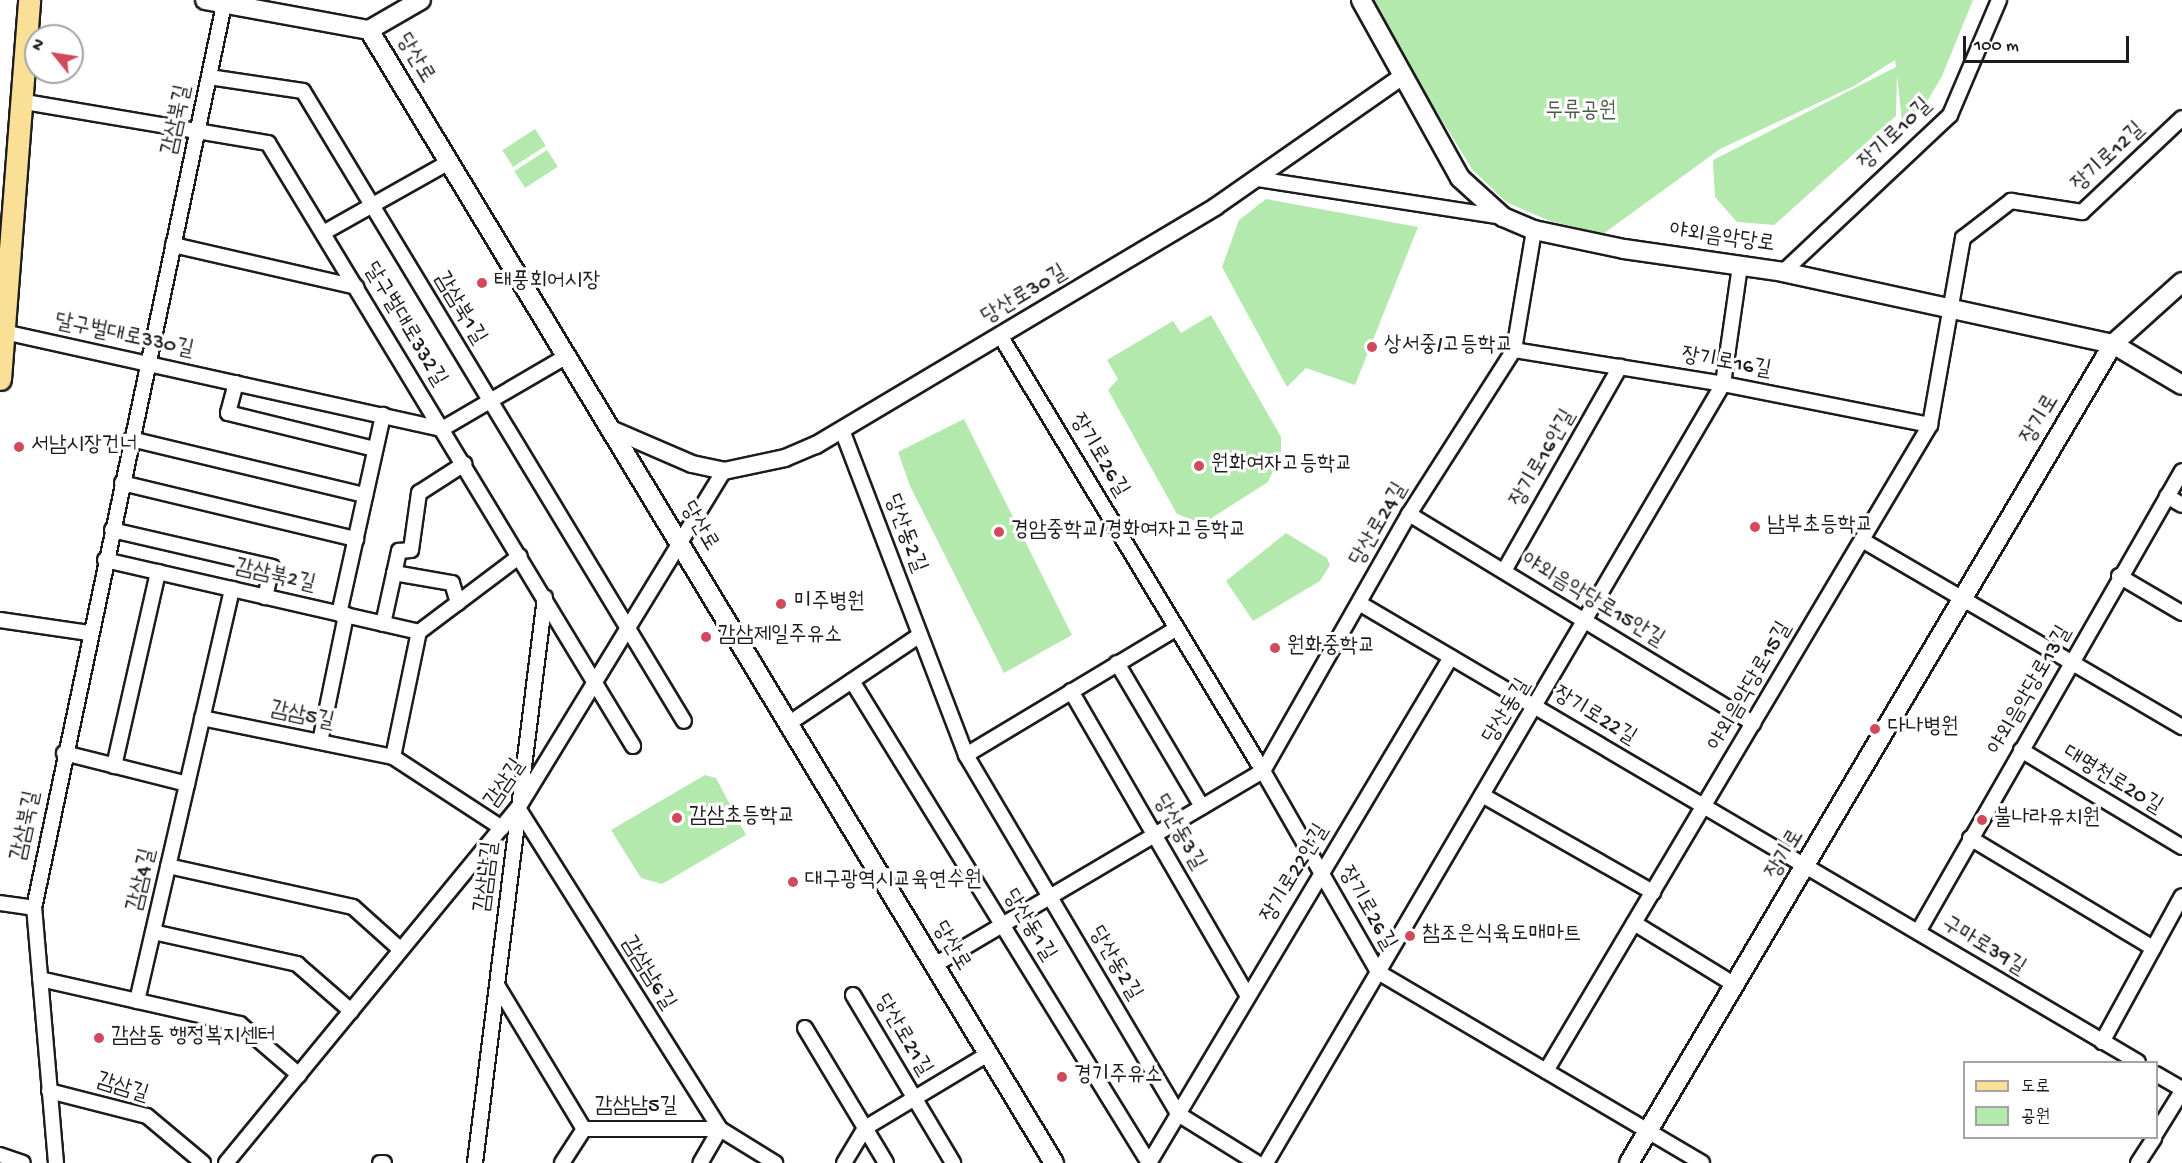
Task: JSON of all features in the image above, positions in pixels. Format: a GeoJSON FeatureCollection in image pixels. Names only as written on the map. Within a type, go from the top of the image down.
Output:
{"type":"FeatureCollection","features":[{"type":"Feature","properties":{"kind":"main road"},"geometry":{"type":"LineString","coordinates":[[0,379],[19,101],[29,0]]}},
{"type":"Feature","properties":{"kind":"main road","name":"당산로"},"geometry":{"type":"LineString","coordinates":[[205,0],[369,30],[1054,1163]]}},
{"type":"Feature","properties":{"kind":"main road"},"geometry":{"type":"LineString","coordinates":[[369,30],[421,0]]}},
{"type":"Feature","properties":{"kind":"main road","name":"야외음악당로"},"geometry":{"type":"LineString","coordinates":[[1361,0],[1460,177],[1503,217],[1534,230],[1624,249],[1783,272],[2113,344],[2182,385]]}},
{"type":"Feature","properties":{"kind":"main road","name":"장기로"},"geometry":{"type":"LineString","coordinates":[[1629,1163],[1807,867],[2113,344],[2182,282]]}},
{"type":"Feature","properties":{"kind":"street","name":"장기로10길"},"geometry":{"type":"LineString","coordinates":[[1783,272],[1950,115],[1999,0]]}},
{"type":"Feature","properties":{"kind":"street","name":"감삼북길"},"geometry":{"type":"LineString","coordinates":[[56,1163],[34,908],[89,633],[225,2]]}},
{"type":"Feature","properties":{"kind":"street","name":"당산로30길"},"geometry":{"type":"LineString","coordinates":[[723,471],[785,458],[842,430],[1001,337],[1257,179],[1403,76]]}},
{"type":"Feature","properties":{"kind":"street","name":"감삼북1길"},"geometry":{"type":"LineString","coordinates":[[209,77],[303,92],[629,630]]}},
{"type":"Feature","properties":{"kind":"street","name":"달구벌대로332길"},"geometry":{"type":"LineString","coordinates":[[19,101],[268,143],[597,682],[633,746]]}},
{"type":"Feature","properties":{"kind":"street","name":"장기로12길"},"geometry":{"type":"LineString","coordinates":[[1950,309],[1963,238],[2011,201],[2082,212],[2182,118]]}},
{"type":"Feature","properties":{"kind":"street"},"geometry":{"type":"LineString","coordinates":[[323,233],[449,162]]}},
{"type":"Feature","properties":{"kind":"street"},"geometry":{"type":"LineString","coordinates":[[1257,179],[1503,217]]}},
{"type":"Feature","properties":{"kind":"street","name":"당산로24길"},"geometry":{"type":"LineString","coordinates":[[933,966],[1263,771],[1409,514],[1514,350],[1534,230]]}},
{"type":"Feature","properties":{"kind":"street"},"geometry":{"type":"LineString","coordinates":[[173,245],[356,287]]}},
{"type":"Feature","properties":{"kind":"street","name":"당산동길"},"geometry":{"type":"LineString","coordinates":[[1266,1163],[1536,707],[1584,620],[1723,384],[1740,266]]}},
{"type":"Feature","properties":{"kind":"street","name":"야외음악당로15길"},"geometry":{"type":"LineString","coordinates":[[1546,1071],[1706,807],[1753,723],[1930,425],[1950,309]]}},
{"type":"Feature","properties":{"kind":"street","name":"달구벌대로330길"},"geometry":{"type":"LineString","coordinates":[[4,332],[383,416]]}},
{"type":"Feature","properties":{"kind":"street","name":"장기로26길"},"geometry":{"type":"LineString","coordinates":[[1001,337],[1263,771],[1378,972],[1647,1133]]}},
{"type":"Feature","properties":{"kind":"street","name":"장기로16길"},"geometry":{"type":"LineString","coordinates":[[1514,350],[1723,384],[1930,425]]}},
{"type":"Feature","properties":{"kind":"street"},"geometry":{"type":"LineString","coordinates":[[320,742],[356,539],[383,416],[442,429],[567,356]]}},
{"type":"Feature","properties":{"kind":"street","name":"장기로16안길"},"geometry":{"type":"LineString","coordinates":[[1504,571],[1620,367]]}},
{"type":"Feature","properties":{"kind":"street"},"geometry":{"type":"LineString","coordinates":[[236,382],[228,413],[375,449]]}},
{"type":"Feature","properties":{"kind":"street"},"geometry":{"type":"LineString","coordinates":[[611,429],[692,464],[723,471],[681,546]]}},
{"type":"Feature","properties":{"kind":"street","name":"당산동2길"},"geometry":{"type":"LineString","coordinates":[[842,430],[966,755],[1178,1114],[1257,1163]]}},
{"type":"Feature","properties":{"kind":"street"},"geometry":{"type":"LineString","coordinates":[[131,439],[365,495]]}},
{"type":"Feature","properties":{"kind":"street"},"geometry":{"type":"LineString","coordinates":[[383,624],[399,551],[411,550],[419,493],[464,464]]}},
{"type":"Feature","properties":{"kind":"street","name":"야외음악당로13길"},"geometry":{"type":"LineString","coordinates":[[1917,932],[2072,663],[2119,576],[2182,471]]}},
{"type":"Feature","properties":{"kind":"street"},"geometry":{"type":"LineString","coordinates":[[122,483],[356,539]]}},
{"type":"Feature","properties":{"kind":"street"},"geometry":{"type":"LineString","coordinates":[[2167,496],[2182,505]]}},
{"type":"Feature","properties":{"kind":"street","name":"야외음악당로15안길"},"geometry":{"type":"LineString","coordinates":[[1409,514],[1753,723]]}},
{"type":"Feature","properties":{"kind":"street"},"geometry":{"type":"LineString","coordinates":[[112,530],[272,567],[265,597]]}},
{"type":"Feature","properties":{"kind":"street"},"geometry":{"type":"LineString","coordinates":[[1862,540],[2182,727]]}},
{"type":"Feature","properties":{"kind":"street","name":"감삼길"},"geometry":{"type":"LineString","coordinates":[[226,1163],[518,808],[681,546]]}},
{"type":"Feature","properties":{"kind":"street"},"geometry":{"type":"LineString","coordinates":[[393,757],[420,632],[520,556]]}},
{"type":"Feature","properties":{"kind":"street","name":"감삼북2길"},"geometry":{"type":"LineString","coordinates":[[105,560],[420,632]]}},
{"type":"Feature","properties":{"kind":"street"},"geometry":{"type":"LineString","coordinates":[[114,766],[158,572]]}},
{"type":"Feature","properties":{"kind":"street"},"geometry":{"type":"LineString","coordinates":[[394,573],[452,583],[458,603]]}},
{"type":"Feature","properties":{"kind":"street"},"geometry":{"type":"LineString","coordinates":[[2119,576],[2182,613]]}},
{"type":"Feature","properties":{"kind":"street","name":"감삼4길"},"geometry":{"type":"LineString","coordinates":[[137,1001],[232,589]]}},
{"type":"Feature","properties":{"kind":"street","name":"감삼남길"},"geometry":{"type":"LineString","coordinates":[[475,1163],[545,597]]}},
{"type":"Feature","properties":{"kind":"street","name":"장기로22길"},"geometry":{"type":"LineString","coordinates":[[1359,603],[1807,867]]}},
{"type":"Feature","properties":{"kind":"street"},"geometry":{"type":"LineString","coordinates":[[0,620],[89,633]]}},
{"type":"Feature","properties":{"kind":"street"},"geometry":{"type":"LineString","coordinates":[[966,755],[1177,628]]}},
{"type":"Feature","properties":{"kind":"street"},"geometry":{"type":"LineString","coordinates":[[629,630],[684,721]]}},
{"type":"Feature","properties":{"kind":"street"},"geometry":{"type":"LineString","coordinates":[[788,724],[920,635]]}},
{"type":"Feature","properties":{"kind":"street","name":"장기로22안길"},"geometry":{"type":"LineString","coordinates":[[1149,1163],[1451,657]]}},
{"type":"Feature","properties":{"kind":"street"},"geometry":{"type":"LineString","coordinates":[[1117,663],[1202,807]]}},
{"type":"Feature","properties":{"kind":"street","name":"당산동1길"},"geometry":{"type":"LineString","coordinates":[[852,681],[1149,1163]]}},
{"type":"Feature","properties":{"kind":"street","name":"당산동3길"},"geometry":{"type":"LineString","coordinates":[[1071,692],[1248,996]]}},
{"type":"Feature","properties":{"kind":"street","name":"감삼5길"},"geometry":{"type":"LineString","coordinates":[[202,718],[393,757],[502,828]]}},
{"type":"Feature","properties":{"kind":"street","name":"대명천로20길"},"geometry":{"type":"LineString","coordinates":[[2021,750],[2182,847]]}},
{"type":"Feature","properties":{"kind":"street"},"geometry":{"type":"LineString","coordinates":[[64,753],[187,784]]}},
{"type":"Feature","properties":{"kind":"street"},"geometry":{"type":"LineString","coordinates":[[1482,795],[1653,892]]}},
{"type":"Feature","properties":{"kind":"street","name":"감삼남6길"},"geometry":{"type":"LineString","coordinates":[[518,808],[720,1129]]}},
{"type":"Feature","properties":{"kind":"street"},"geometry":{"type":"LineString","coordinates":[[1970,838],[2153,948]]}},
{"type":"Feature","properties":{"kind":"street"},"geometry":{"type":"LineString","coordinates":[[168,866],[353,907],[401,950]]}},
{"type":"Feature","properties":{"kind":"street","name":"구마로39길"},"geometry":{"type":"LineString","coordinates":[[1807,867],[2136,1061]]}},
{"type":"Feature","properties":{"kind":"street"},"geometry":{"type":"LineString","coordinates":[[2102,1042],[2182,896]]}},
{"type":"Feature","properties":{"kind":"street"},"geometry":{"type":"LineString","coordinates":[[0,903],[34,908]]}},
{"type":"Feature","properties":{"kind":"street"},"geometry":{"type":"LineString","coordinates":[[1634,923],[1735,985]]}},
{"type":"Feature","properties":{"kind":"street"},"geometry":{"type":"LineString","coordinates":[[153,932],[297,964],[351,1011]]}},
{"type":"Feature","properties":{"kind":"street"},"geometry":{"type":"LineString","coordinates":[[40,979],[240,1024],[299,1075]]}},
{"type":"Feature","properties":{"kind":"street","name":"감삼남5길"},"geometry":{"type":"LineString","coordinates":[[496,984],[584,1129],[720,1129]]}},
{"type":"Feature","properties":{"kind":"street","name":"당산로21길"},"geometry":{"type":"LineString","coordinates":[[853,995],[953,1163]]}},
{"type":"Feature","properties":{"kind":"street"},"geometry":{"type":"LineString","coordinates":[[805,1028],[886,1163]]}},
{"type":"Feature","properties":{"kind":"street","name":"당산로21길"},"geometry":{"type":"LineString","coordinates":[[844,1163],[865,1128],[988,1053]]}},
{"type":"Feature","properties":{"kind":"street"},"geometry":{"type":"LineString","coordinates":[[2158,1075],[2182,1090],[2158,1131]]}},
{"type":"Feature","properties":{"kind":"street","name":"감삼길"},"geometry":{"type":"LineString","coordinates":[[50,1091],[147,1116],[203,1163]]}},
{"type":"Feature","properties":{"kind":"street"},"geometry":{"type":"LineString","coordinates":[[562,1163],[584,1129]]}},
{"type":"Feature","properties":{"kind":"street"},"geometry":{"type":"LineString","coordinates":[[700,1163],[720,1129],[775,1163]]}},
{"type":"Feature","properties":{"kind":"street"},"geometry":{"type":"LineString","coordinates":[[1647,1133],[1702,1163]]}},
{"type":"Feature","properties":{"kind":"street"},"geometry":{"type":"LineString","coordinates":[[2138,1163],[2153,1139]]}},
{"type":"Feature","properties":{"kind":"street"},"geometry":{"type":"LineString","coordinates":[[0,1155],[23,1163]]}},
{"type":"Feature","properties":{"kind":"green space","name":"두류공원"},"geometry":{"type":"Polygon","coordinates":[[[1368,0],[1973,0],[1942,76],[1925,105],[1903,132],[1897,75],[1896,116],[1774,225],[1737,222],[1715,197],[1713,160],[1896,67],[1895,60],[1854,86],[1720,149],[1603,234],[1550,221],[1506,202],[1472,169],[1368,0]]]}},
{"type":"Feature","properties":{"kind":"green space"},"geometry":{"type":"Polygon","coordinates":[[[535,129],[546,146],[513,167],[502,150],[535,129]]]}},
{"type":"Feature","properties":{"kind":"green space"},"geometry":{"type":"Polygon","coordinates":[[[547,150],[558,167],[525,188],[514,171],[547,150]]]}},
{"type":"Feature","properties":{"kind":"green space"},"geometry":{"type":"Polygon","coordinates":[[[1266,199],[1418,227],[1355,385],[1306,368],[1287,387],[1222,267],[1239,220],[1266,199]]]}},
{"type":"Feature","properties":{"kind":"green space"},"geometry":{"type":"Polygon","coordinates":[[[1211,315],[1281,437],[1281,454],[1268,482],[1207,521],[1199,522],[1177,514],[1108,390],[1118,379],[1107,360],[1173,321],[1181,333],[1211,315]]]}},
{"type":"Feature","properties":{"kind":"green space"},"geometry":{"type":"Polygon","coordinates":[[[964,419],[1072,635],[1004,673],[910,486],[898,452],[964,419]]]}},
{"type":"Feature","properties":{"kind":"green space"},"geometry":{"type":"Polygon","coordinates":[[[1286,533],[1327,558],[1330,565],[1320,581],[1253,621],[1226,581],[1286,533]]]}},
{"type":"Feature","properties":{"kind":"green space"},"geometry":{"type":"Polygon","coordinates":[[[705,775],[716,778],[746,835],[662,884],[641,878],[611,830],[705,775]]]}},
{"type":"Feature","properties":{"kind":"place","name":"태풍회어시장"},"geometry":{"type":"Point","coordinates":[482,283]}},
{"type":"Feature","properties":{"kind":"place","name":"상서중/고등학교"},"geometry":{"type":"Point","coordinates":[1372,347]}},
{"type":"Feature","properties":{"kind":"place","name":"서남시장건너"},"geometry":{"type":"Point","coordinates":[19,447]}},
{"type":"Feature","properties":{"kind":"place","name":"원화여자고등학교"},"geometry":{"type":"Point","coordinates":[1199,466]}},
{"type":"Feature","properties":{"kind":"place","name":"남부초등학교"},"geometry":{"type":"Point","coordinates":[1755,527]}},
{"type":"Feature","properties":{"kind":"place","name":"경암중학교/경화여자고등학교"},"geometry":{"type":"Point","coordinates":[999,532]}},
{"type":"Feature","properties":{"kind":"place","name":"미주병원"},"geometry":{"type":"Point","coordinates":[781,604]}},
{"type":"Feature","properties":{"kind":"place","name":"감삼제일주유소"},"geometry":{"type":"Point","coordinates":[706,637]}},
{"type":"Feature","properties":{"kind":"place","name":"원화중학교"},"geometry":{"type":"Point","coordinates":[1275,648]}},
{"type":"Feature","properties":{"kind":"place","name":"다나병원"},"geometry":{"type":"Point","coordinates":[1875,729]}},
{"type":"Feature","properties":{"kind":"place","name":"감삼초등학교"},"geometry":{"type":"Point","coordinates":[677,818]}},
{"type":"Feature","properties":{"kind":"place","name":"불나라유치원"},"geometry":{"type":"Point","coordinates":[1982,820]}},
{"type":"Feature","properties":{"kind":"place","name":"대구광역시교육연수원"},"geometry":{"type":"Point","coordinates":[793,882]}},
{"type":"Feature","properties":{"kind":"place","name":"참조은식육도매마트"},"geometry":{"type":"Point","coordinates":[1410,936]}},
{"type":"Feature","properties":{"kind":"place","name":"감삼동 행정복지센터"},"geometry":{"type":"Point","coordinates":[99,1038]}},
{"type":"Feature","properties":{"kind":"place","name":"경기주유소"},"geometry":{"type":"Point","coordinates":[1062,1077]}}]}
